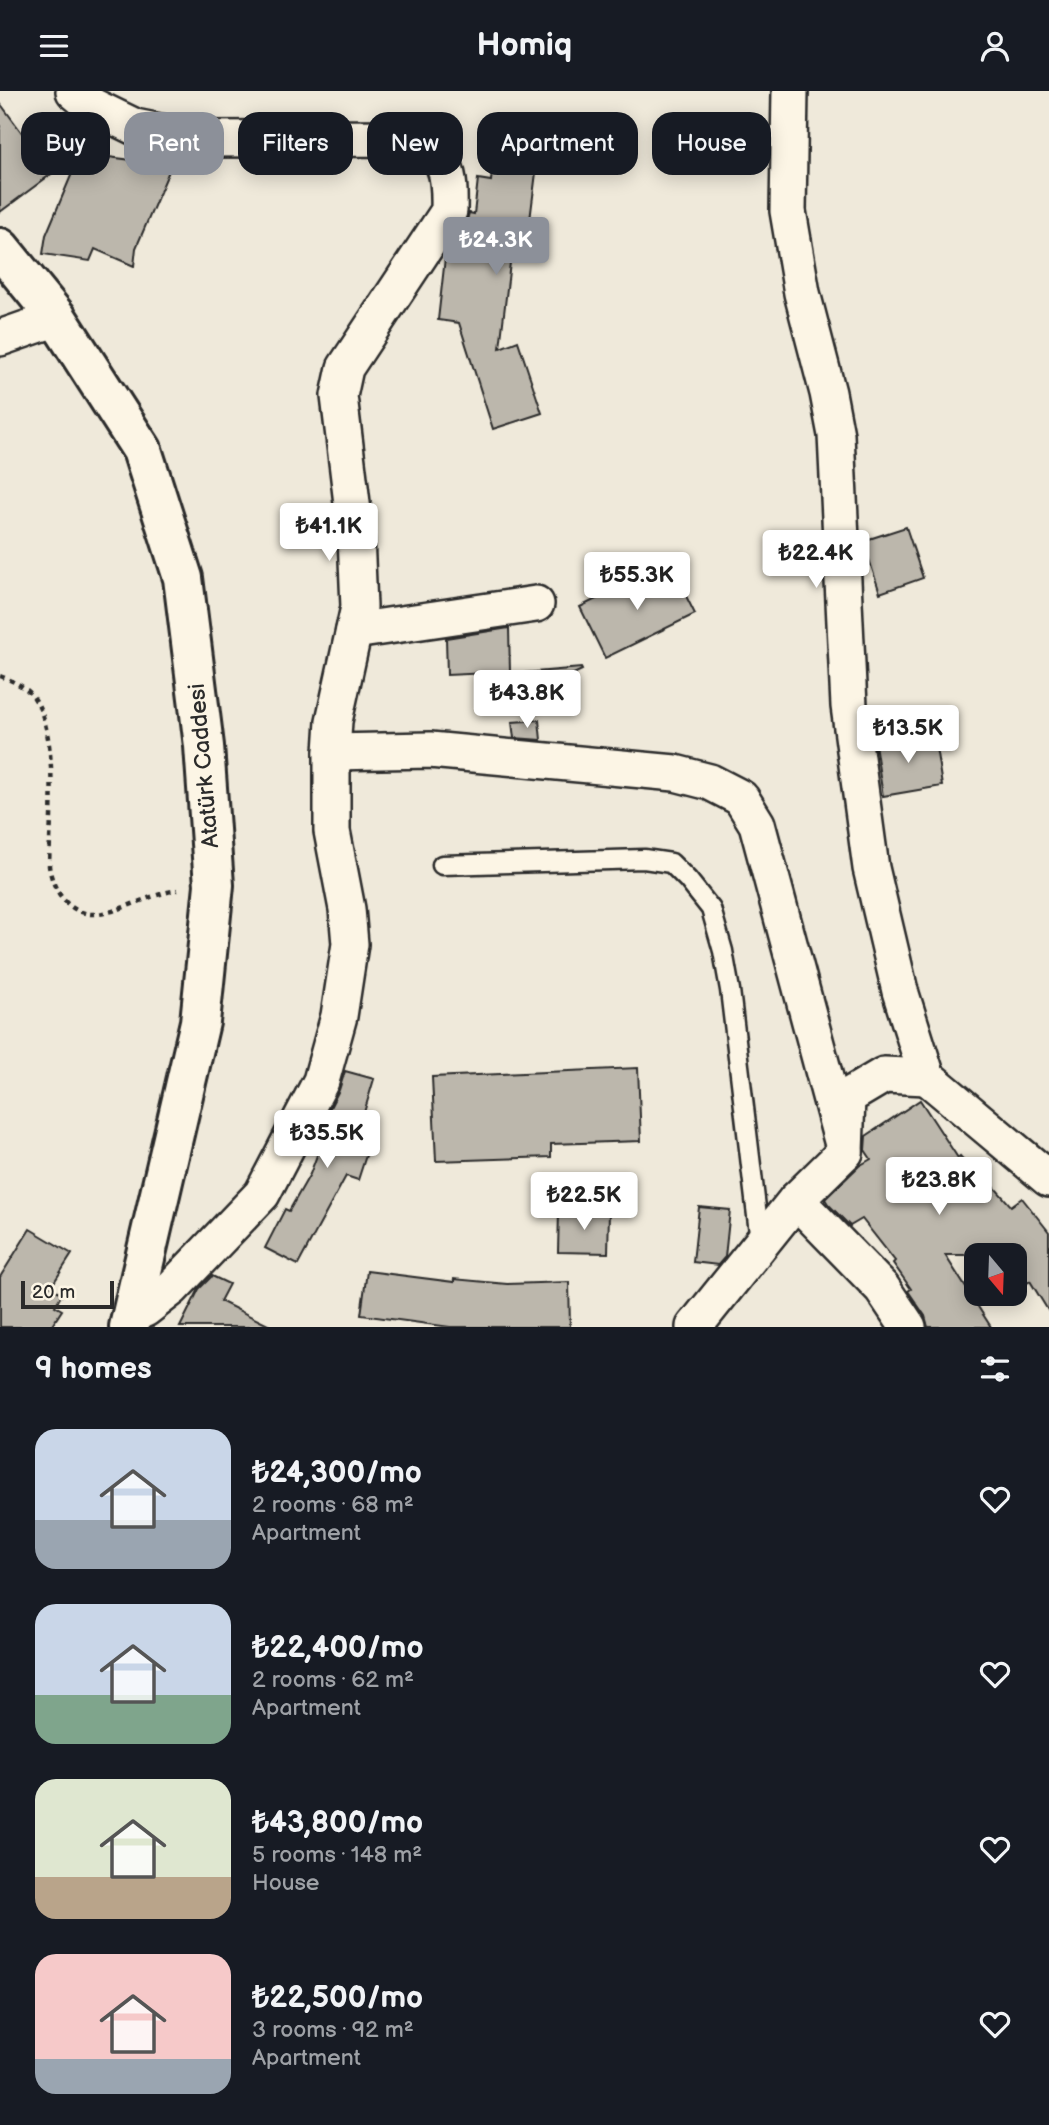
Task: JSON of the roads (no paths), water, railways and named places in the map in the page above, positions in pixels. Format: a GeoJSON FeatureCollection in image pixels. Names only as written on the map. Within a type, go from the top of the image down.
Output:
{"type":"FeatureCollection","features":[{"type":"Feature","properties":{"kind":"main road","name":"Atatürk Caddesi"},"geometry":{"type":"LineString","coordinates":[[0,248],[57,318],[142,450],[183,578],[204,746],[214,885],[200,1022],[130,1321]]}},
{"type":"Feature","properties":{"kind":"street"},"geometry":{"type":"LineString","coordinates":[[74,91],[92,106],[135,127],[195,139],[410,138],[425,144],[442,161],[450,181],[449,211],[345,368],[339,395],[356,536],[359,607],[334,721],[332,752],[332,831],[347,909],[350,944],[339,1016],[321,1081],[261,1194],[172,1288],[130,1321]]}},
{"type":"Feature","properties":{"kind":"street"},"geometry":{"type":"LineString","coordinates":[[790,91],[788,211],[802,293],[836,435],[849,706],[871,868],[900,991],[927,1077],[1049,1179]]}},
{"type":"Feature","properties":{"kind":"street"},"geometry":{"type":"LineString","coordinates":[[0,338],[57,318]]}},
{"type":"Feature","properties":{"kind":"street"},"geometry":{"type":"LineString","coordinates":[[354,631],[536,604]]}},
{"type":"Feature","properties":{"kind":"street"},"geometry":{"type":"LineString","coordinates":[[332,752],[430,750],[675,773],[710,782],[741,798],[757,824],[845,1153]]}},
{"type":"Feature","properties":{"kind":"street"},"geometry":{"type":"LineString","coordinates":[[694,1327],[796,1200],[845,1153],[847,1097],[884,1075],[927,1077]]}},
{"type":"Feature","properties":{"kind":"street"},"geometry":{"type":"LineString","coordinates":[[796,1200],[882,1288],[908,1327]]}},
{"type":"Feature","properties":{"kind":"lane"},"geometry":{"type":"LineString","coordinates":[[442,865],[644,859],[671,863],[688,880],[711,909],[723,951],[761,1244]]}}]}
